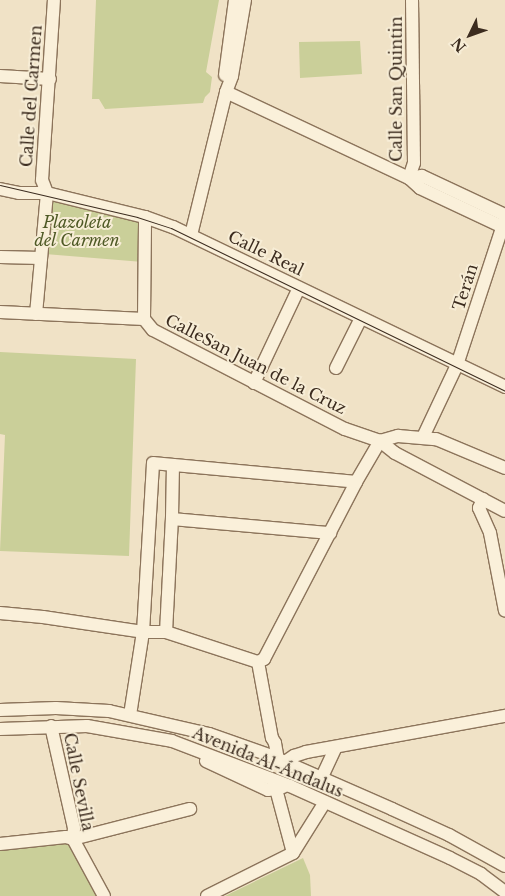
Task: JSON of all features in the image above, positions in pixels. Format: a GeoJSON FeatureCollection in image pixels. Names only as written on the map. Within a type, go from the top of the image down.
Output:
{"type":"FeatureCollection","features":[{"type":"Feature","properties":{"kind":"street","name":"Calle del Carmen"},"geometry":{"type":"LineString","coordinates":[[36,314],[47,193],[42,180],[54,0]]}},
{"type":"Feature","properties":{"kind":"street"},"geometry":{"type":"LineString","coordinates":[[226,92],[225,75],[235,0]]}},
{"type":"Feature","properties":{"kind":"street"},"geometry":{"type":"LineString","coordinates":[[191,234],[235,63],[245,0]]}},
{"type":"Feature","properties":{"kind":"street","name":"Calle San Quintin"},"geometry":{"type":"LineString","coordinates":[[409,178],[414,163],[412,0]]}},
{"type":"Feature","properties":{"kind":"street"},"geometry":{"type":"LineString","coordinates":[[0,76],[50,79]]}},
{"type":"Feature","properties":{"kind":"street"},"geometry":{"type":"LineString","coordinates":[[226,92],[409,178],[422,176],[504,222]]}},
{"type":"Feature","properties":{"kind":"street","name":"Calle Real"},"geometry":{"type":"LineString","coordinates":[[0,189],[20,193],[47,193],[145,217],[191,234],[505,387]]}},
{"type":"Feature","properties":{"kind":"street"},"geometry":{"type":"LineString","coordinates":[[144,319],[145,217]]}},
{"type":"Feature","properties":{"kind":"street","name":"Terán"},"geometry":{"type":"LineString","coordinates":[[423,437],[458,365],[504,222]]}},
{"type":"Feature","properties":{"kind":"street"},"geometry":{"type":"LineString","coordinates":[[0,257],[41,258]]}},
{"type":"Feature","properties":{"kind":"street"},"geometry":{"type":"LineString","coordinates":[[254,383],[299,288]]}},
{"type":"Feature","properties":{"kind":"street","name":"CalleSan Juan de la Cruz"},"geometry":{"type":"LineString","coordinates":[[0,312],[144,319],[153,330],[345,428],[380,441],[395,453],[505,511]]}},
{"type":"Feature","properties":{"kind":"street"},"geometry":{"type":"LineString","coordinates":[[336,368],[361,318]]}},
{"type":"Feature","properties":{"kind":"street"},"geometry":{"type":"LineString","coordinates":[[0,613],[47,617],[143,632],[166,632],[258,662],[264,659],[356,482],[380,441],[398,436],[436,439],[505,468]]}},
{"type":"Feature","properties":{"kind":"street"},"geometry":{"type":"LineString","coordinates":[[130,715],[143,632],[153,463],[356,482]]}},
{"type":"Feature","properties":{"kind":"street"},"geometry":{"type":"LineString","coordinates":[[166,632],[173,466]]}},
{"type":"Feature","properties":{"kind":"street"},"geometry":{"type":"LineString","coordinates":[[483,499],[479,508],[490,533],[505,611]]}},
{"type":"Feature","properties":{"kind":"street"},"geometry":{"type":"LineString","coordinates":[[172,519],[330,533]]}},
{"type":"Feature","properties":{"kind":"street"},"geometry":{"type":"LineString","coordinates":[[258,662],[272,738],[282,761],[294,756],[336,747],[505,716]]}},
{"type":"Feature","properties":{"kind":"street","name":"Avenida Al-Ándalus"},"geometry":{"type":"LineString","coordinates":[[0,710],[74,708],[130,715],[209,734],[282,761],[449,835],[505,866]]}},
{"type":"Feature","properties":{"kind":"street","name":"Avenida Al-Ándalus"},"geometry":{"type":"LineString","coordinates":[[0,730],[51,726],[107,728],[172,741],[290,786],[465,865],[505,892]]}},
{"type":"Feature","properties":{"kind":"street","name":"Calle Sevilla"},"geometry":{"type":"LineString","coordinates":[[51,726],[74,828],[73,839],[104,896]]}},
{"type":"Feature","properties":{"kind":"street"},"geometry":{"type":"LineString","coordinates":[[259,752],[265,749],[272,738]]}},
{"type":"Feature","properties":{"kind":"street"},"geometry":{"type":"LineString","coordinates":[[172,741],[200,759],[268,790],[290,786]]}},
{"type":"Feature","properties":{"kind":"street"},"geometry":{"type":"LineString","coordinates":[[321,779],[336,747]]}},
{"type":"Feature","properties":{"kind":"street"},"geometry":{"type":"LineString","coordinates":[[276,789],[293,852]]}},
{"type":"Feature","properties":{"kind":"street"},"geometry":{"type":"LineString","coordinates":[[207,896],[293,852],[325,802]]}},
{"type":"Feature","properties":{"kind":"street"},"geometry":{"type":"LineString","coordinates":[[0,844],[66,837],[73,839],[190,809]]}},
{"type":"Feature","properties":{"kind":"green space"},"geometry":{"type":"Polygon","coordinates":[[[96,0],[219,0],[206,72],[212,77],[210,92],[205,97],[203,103],[105,109],[99,99],[92,99],[96,0]]]}},
{"type":"Feature","properties":{"kind":"green space"},"geometry":{"type":"Polygon","coordinates":[[[360,41],[362,74],[300,78],[299,42],[360,41]]]}},
{"type":"Feature","properties":{"kind":"green space","name":"Plazoleta del Carmen"},"geometry":{"type":"Polygon","coordinates":[[[48,199],[143,220],[143,262],[45,254],[48,199]]]}},
{"type":"Feature","properties":{"kind":"green space"},"geometry":{"type":"Polygon","coordinates":[[[0,352],[136,359],[129,556],[0,551],[5,435],[0,434],[0,352]]]}},
{"type":"Feature","properties":{"kind":"green space"},"geometry":{"type":"Polygon","coordinates":[[[68,839],[99,896],[0,896],[0,847],[68,839]]]}},
{"type":"Feature","properties":{"kind":"green space"},"geometry":{"type":"Polygon","coordinates":[[[303,858],[310,875],[311,896],[225,896],[303,858]]]}},
{"type":"Feature","properties":{"kind":"tram line"},"geometry":{"type":"LineString","coordinates":[[0,185],[137,217],[171,228],[505,391]]}}]}
